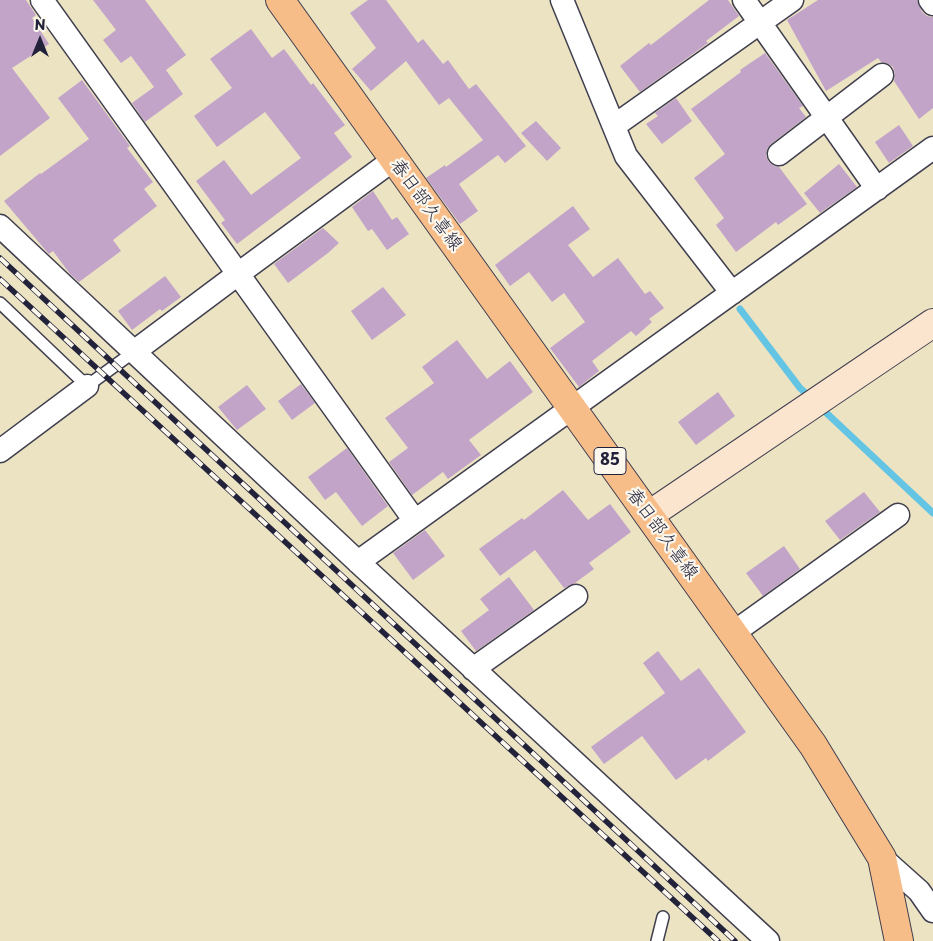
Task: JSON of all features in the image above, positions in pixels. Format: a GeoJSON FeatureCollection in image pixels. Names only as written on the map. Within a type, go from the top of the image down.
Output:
{"type":"FeatureCollection","features":[{"type":"Feature","properties":{"kind":"main road","name":"春日部久喜線"},"geometry":{"type":"LineString","coordinates":[[280,0],[813,745],[882,858],[899,941]]}},
{"type":"Feature","properties":{"kind":"street"},"geometry":{"type":"LineString","coordinates":[[42,0],[415,521]]}},
{"type":"Feature","properties":{"kind":"street"},"geometry":{"type":"LineString","coordinates":[[562,0],[626,156],[732,293]]}},
{"type":"Feature","properties":{"kind":"street"},"geometry":{"type":"LineString","coordinates":[[744,0],[877,189]]}},
{"type":"Feature","properties":{"kind":"street"},"geometry":{"type":"LineString","coordinates":[[614,126],[792,0]]}},
{"type":"Feature","properties":{"kind":"street"},"geometry":{"type":"LineString","coordinates":[[930,0],[933,4]]}},
{"type":"Feature","properties":{"kind":"street"},"geometry":{"type":"LineString","coordinates":[[778,154],[882,75]]}},
{"type":"Feature","properties":{"kind":"street"},"geometry":{"type":"LineString","coordinates":[[358,562],[933,148]]}},
{"type":"Feature","properties":{"kind":"street"},"geometry":{"type":"LineString","coordinates":[[135,351],[393,160]]}},
{"type":"Feature","properties":{"kind":"street"},"geometry":{"type":"LineString","coordinates":[[0,226],[358,562],[768,941]]}},
{"type":"Feature","properties":{"kind":"street"},"geometry":{"type":"LineString","coordinates":[[649,514],[933,323]]}},
{"type":"Feature","properties":{"kind":"street"},"geometry":{"type":"LineString","coordinates":[[0,452],[87,386]]}},
{"type":"Feature","properties":{"kind":"street"},"geometry":{"type":"LineString","coordinates":[[733,633],[898,514]]}},
{"type":"Feature","properties":{"kind":"street"},"geometry":{"type":"LineString","coordinates":[[474,669],[576,596]]}},
{"type":"Feature","properties":{"kind":"street"},"geometry":{"type":"LineString","coordinates":[[882,858],[919,891],[933,911]]}},
{"type":"Feature","properties":{"kind":"lane"},"geometry":{"type":"LineString","coordinates":[[0,303],[87,386],[135,351]]}},
{"type":"Feature","properties":{"kind":"lane"},"geometry":{"type":"LineString","coordinates":[[657,941],[663,917]]}},
{"type":"Feature","properties":{"kind":"building"},"geometry":{"type":"Polygon","coordinates":[[[0,0],[26,0],[36,15],[32,18],[49,44],[12,68],[50,118],[0,156],[0,0]]]}},
{"type":"Feature","properties":{"kind":"building"},"geometry":{"type":"Polygon","coordinates":[[[93,0],[145,0],[186,55],[166,70],[183,94],[145,122],[132,103],[154,87],[131,56],[121,63],[103,40],[116,30],[93,0]]]}},
{"type":"Feature","properties":{"kind":"building"},"geometry":{"type":"Polygon","coordinates":[[[368,0],[386,0],[418,43],[423,39],[443,64],[448,60],[469,89],[476,84],[526,146],[505,163],[498,155],[459,184],[478,211],[460,224],[426,178],[445,165],[446,167],[483,140],[449,98],[439,105],[406,61],[371,91],[352,69],[376,48],[350,13],[368,0]]]}},
{"type":"Feature","properties":{"kind":"building"},"geometry":{"type":"Polygon","coordinates":[[[709,0],[728,0],[739,16],[706,41],[708,43],[640,92],[620,66],[649,43],[651,45],[709,0]]]}},
{"type":"Feature","properties":{"kind":"building"},"geometry":{"type":"Polygon","coordinates":[[[818,0],[917,0],[922,12],[927,16],[933,17],[933,108],[919,119],[894,81],[893,67],[881,62],[878,58],[826,91],[787,20],[818,0]]]}},
{"type":"Feature","properties":{"kind":"building"},"geometry":{"type":"Polygon","coordinates":[[[251,29],[272,58],[284,49],[311,85],[313,83],[345,125],[334,133],[352,157],[237,244],[221,223],[225,220],[196,181],[224,160],[251,195],[301,158],[265,112],[217,147],[194,116],[232,88],[210,59],[251,29]]]}},
{"type":"Feature","properties":{"kind":"building"},"geometry":{"type":"Polygon","coordinates":[[[765,53],[803,106],[799,108],[806,117],[771,144],[767,149],[766,156],[769,162],[779,167],[807,204],[778,225],[776,222],[736,252],[716,225],[724,218],[694,178],[725,154],[691,109],[741,72],[740,70],[765,53]]]}},
{"type":"Feature","properties":{"kind":"building"},"geometry":{"type":"Polygon","coordinates":[[[82,80],[130,146],[127,148],[153,182],[144,189],[157,206],[113,240],[121,251],[79,282],[70,274],[53,251],[49,254],[47,252],[4,201],[89,139],[58,98],[82,80]]]}},
{"type":"Feature","properties":{"kind":"building"},"geometry":{"type":"Polygon","coordinates":[[[676,98],[692,121],[662,144],[646,124],[658,116],[655,113],[676,98]]]}},
{"type":"Feature","properties":{"kind":"building"},"geometry":{"type":"Polygon","coordinates":[[[536,121],[561,148],[547,161],[521,133],[536,121]]]}},
{"type":"Feature","properties":{"kind":"building"},"geometry":{"type":"Polygon","coordinates":[[[899,125],[913,146],[889,163],[875,142],[899,125]]]}},
{"type":"Feature","properties":{"kind":"building"},"geometry":{"type":"Polygon","coordinates":[[[839,164],[857,187],[820,213],[804,193],[839,164]]]}},
{"type":"Feature","properties":{"kind":"building"},"geometry":{"type":"Polygon","coordinates":[[[373,191],[392,220],[397,217],[409,234],[387,250],[372,229],[368,231],[352,207],[373,191]]]}},
{"type":"Feature","properties":{"kind":"building"},"geometry":{"type":"Polygon","coordinates":[[[573,206],[590,229],[568,245],[593,277],[618,258],[645,294],[650,291],[664,308],[649,319],[652,322],[636,336],[631,331],[592,361],[599,371],[579,387],[550,348],[585,322],[564,293],[552,302],[529,272],[510,286],[495,265],[573,206]]]}},
{"type":"Feature","properties":{"kind":"building"},"geometry":{"type":"Polygon","coordinates":[[[323,228],[339,243],[288,283],[274,264],[323,228]]]}},
{"type":"Feature","properties":{"kind":"building"},"geometry":{"type":"Polygon","coordinates":[[[165,276],[181,297],[162,311],[160,309],[132,330],[118,311],[165,276]]]}},
{"type":"Feature","properties":{"kind":"building"},"geometry":{"type":"Polygon","coordinates":[[[383,287],[406,315],[372,340],[351,311],[383,287]]]}},
{"type":"Feature","properties":{"kind":"building"},"geometry":{"type":"Polygon","coordinates":[[[457,340],[487,379],[510,361],[533,392],[469,440],[481,455],[448,479],[443,472],[412,495],[389,462],[408,448],[385,418],[434,383],[422,367],[457,340]]]}},
{"type":"Feature","properties":{"kind":"building"},"geometry":{"type":"Polygon","coordinates":[[[301,384],[315,403],[292,420],[278,401],[301,384]]]}},
{"type":"Feature","properties":{"kind":"building"},"geometry":{"type":"Polygon","coordinates":[[[247,385],[266,409],[237,430],[218,407],[247,385]]]}},
{"type":"Feature","properties":{"kind":"building"},"geometry":{"type":"Polygon","coordinates":[[[718,392],[735,416],[696,445],[678,422],[718,392]]]}},
{"type":"Feature","properties":{"kind":"building"},"geometry":{"type":"Polygon","coordinates":[[[347,448],[388,506],[362,526],[336,492],[325,500],[308,477],[347,448]]]}},
{"type":"Feature","properties":{"kind":"building"},"geometry":{"type":"Polygon","coordinates":[[[563,490],[588,520],[610,504],[631,532],[589,563],[594,569],[575,583],[564,588],[535,550],[500,576],[479,549],[522,518],[524,520],[563,490]]]}},
{"type":"Feature","properties":{"kind":"building"},"geometry":{"type":"Polygon","coordinates":[[[864,492],[880,512],[840,540],[825,521],[864,492]]]}},
{"type":"Feature","properties":{"kind":"building"},"geometry":{"type":"Polygon","coordinates":[[[425,530],[445,556],[413,580],[393,553],[425,530]]]}},
{"type":"Feature","properties":{"kind":"building"},"geometry":{"type":"Polygon","coordinates":[[[784,546],[800,569],[763,596],[746,573],[784,546]]]}},
{"type":"Feature","properties":{"kind":"building"},"geometry":{"type":"Polygon","coordinates":[[[509,577],[534,610],[476,651],[461,631],[489,610],[480,599],[509,577]]]}},
{"type":"Feature","properties":{"kind":"building"},"geometry":{"type":"Polygon","coordinates":[[[658,651],[681,681],[699,668],[746,732],[708,761],[706,758],[676,780],[642,736],[604,764],[591,747],[665,693],[643,663],[658,651]]]}},
{"type":"Feature","properties":{"kind":"waterway"},"geometry":{"type":"LineString","coordinates":[[740,309],[800,388],[811,398]]}},
{"type":"Feature","properties":{"kind":"waterway"},"geometry":{"type":"LineString","coordinates":[[819,406],[933,513]]}},
{"type":"Feature","properties":{"kind":"railway"},"geometry":{"type":"LineString","coordinates":[[0,258],[735,941]]}},
{"type":"Feature","properties":{"kind":"railway"},"geometry":{"type":"LineString","coordinates":[[0,279],[718,941]]}}]}
